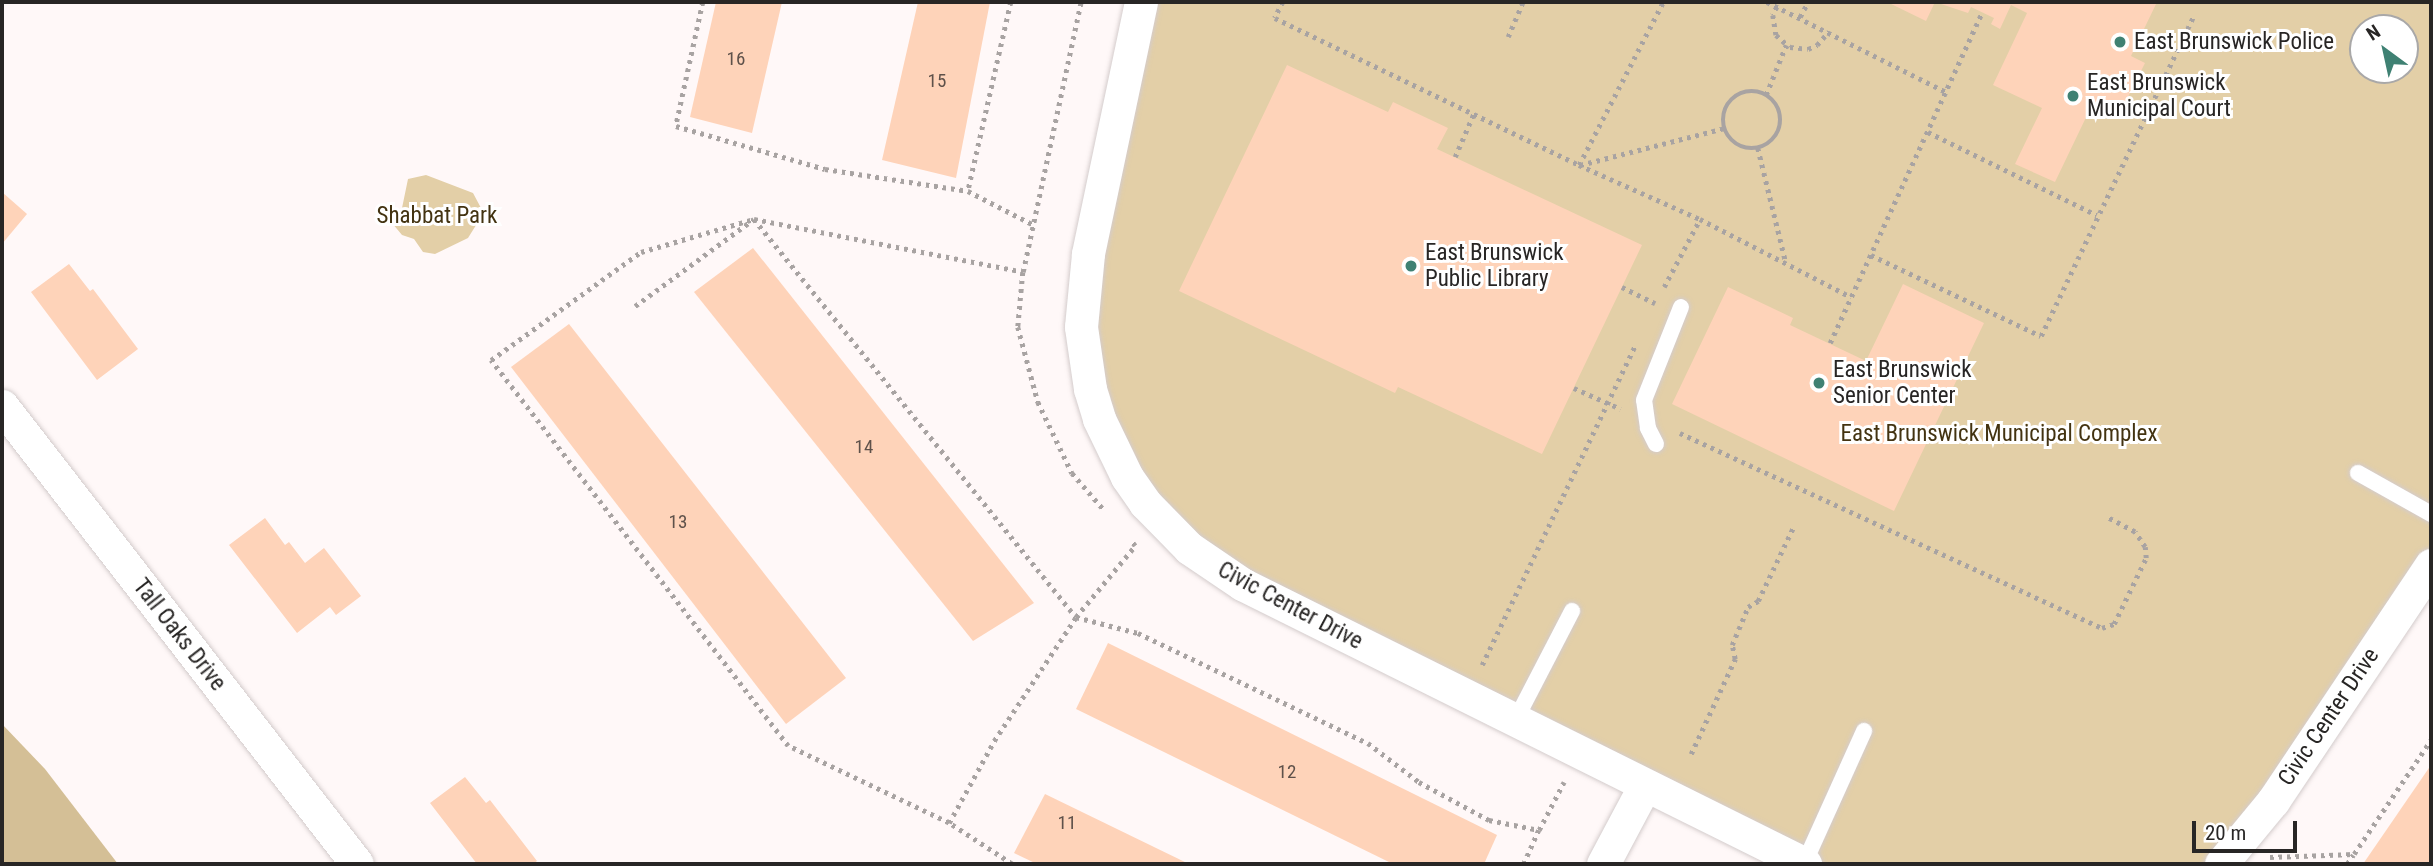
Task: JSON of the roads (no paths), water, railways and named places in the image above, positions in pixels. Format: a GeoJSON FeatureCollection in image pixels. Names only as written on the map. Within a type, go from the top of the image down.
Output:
{"type":"FeatureCollection","features":[{"type":"Feature","properties":{"kind":"street","name":"Civic Center Drive"},"geometry":{"type":"LineString","coordinates":[[1141,2],[1087,254],[1081,327],[1090,389],[1112,449],[1127,477],[1159,519],[1214,567],[1467,697],[1804,864]]}},
{"type":"Feature","properties":{"kind":"street","name":"Tall Oaks Drive"},"geometry":{"type":"LineString","coordinates":[[2,406],[357,864]]}},
{"type":"Feature","properties":{"kind":"street","name":"Civic Center Drive"},"geometry":{"type":"LineString","coordinates":[[2221,864],[2273,801],[2431,565]]}},
{"type":"Feature","properties":{"kind":"street"},"geometry":{"type":"LineString","coordinates":[[1603,864],[1645,785]]}},
{"type":"Feature","properties":{"kind":"lane"},"geometry":{"type":"LineString","coordinates":[[1656,444],[1648,428],[1644,400],[1681,307]]}},
{"type":"Feature","properties":{"kind":"lane"},"geometry":{"type":"LineString","coordinates":[[2358,473],[2431,514]]}},
{"type":"Feature","properties":{"kind":"lane"},"geometry":{"type":"LineString","coordinates":[[1515,721],[1572,611]]}},
{"type":"Feature","properties":{"kind":"lane"},"geometry":{"type":"LineString","coordinates":[[1804,864],[1864,731]]}},
{"type":"Feature","properties":{"kind":"place","name":"East Brunswick Police"},"geometry":{"type":"Point","coordinates":[2120,42]}},
{"type":"Feature","properties":{"kind":"place","name":"East Brunswick Municipal Court"},"geometry":{"type":"Point","coordinates":[2073,96]}},
{"type":"Feature","properties":{"kind":"place","name":"East Brunswick Public Library"},"geometry":{"type":"Point","coordinates":[1411,266]}},
{"type":"Feature","properties":{"kind":"place","name":"East Brunswick Senior Center"},"geometry":{"type":"Point","coordinates":[1819,383]}},
{"type":"Feature","properties":{"kind":"park label","name":"Shabbat Park"},"geometry":{"type":"Point","coordinates":[437,216]}},
{"type":"Feature","properties":{"kind":"park label","name":"East Brunswick Municipal Complex"},"geometry":{"type":"Point","coordinates":[1999,434]}}]}
